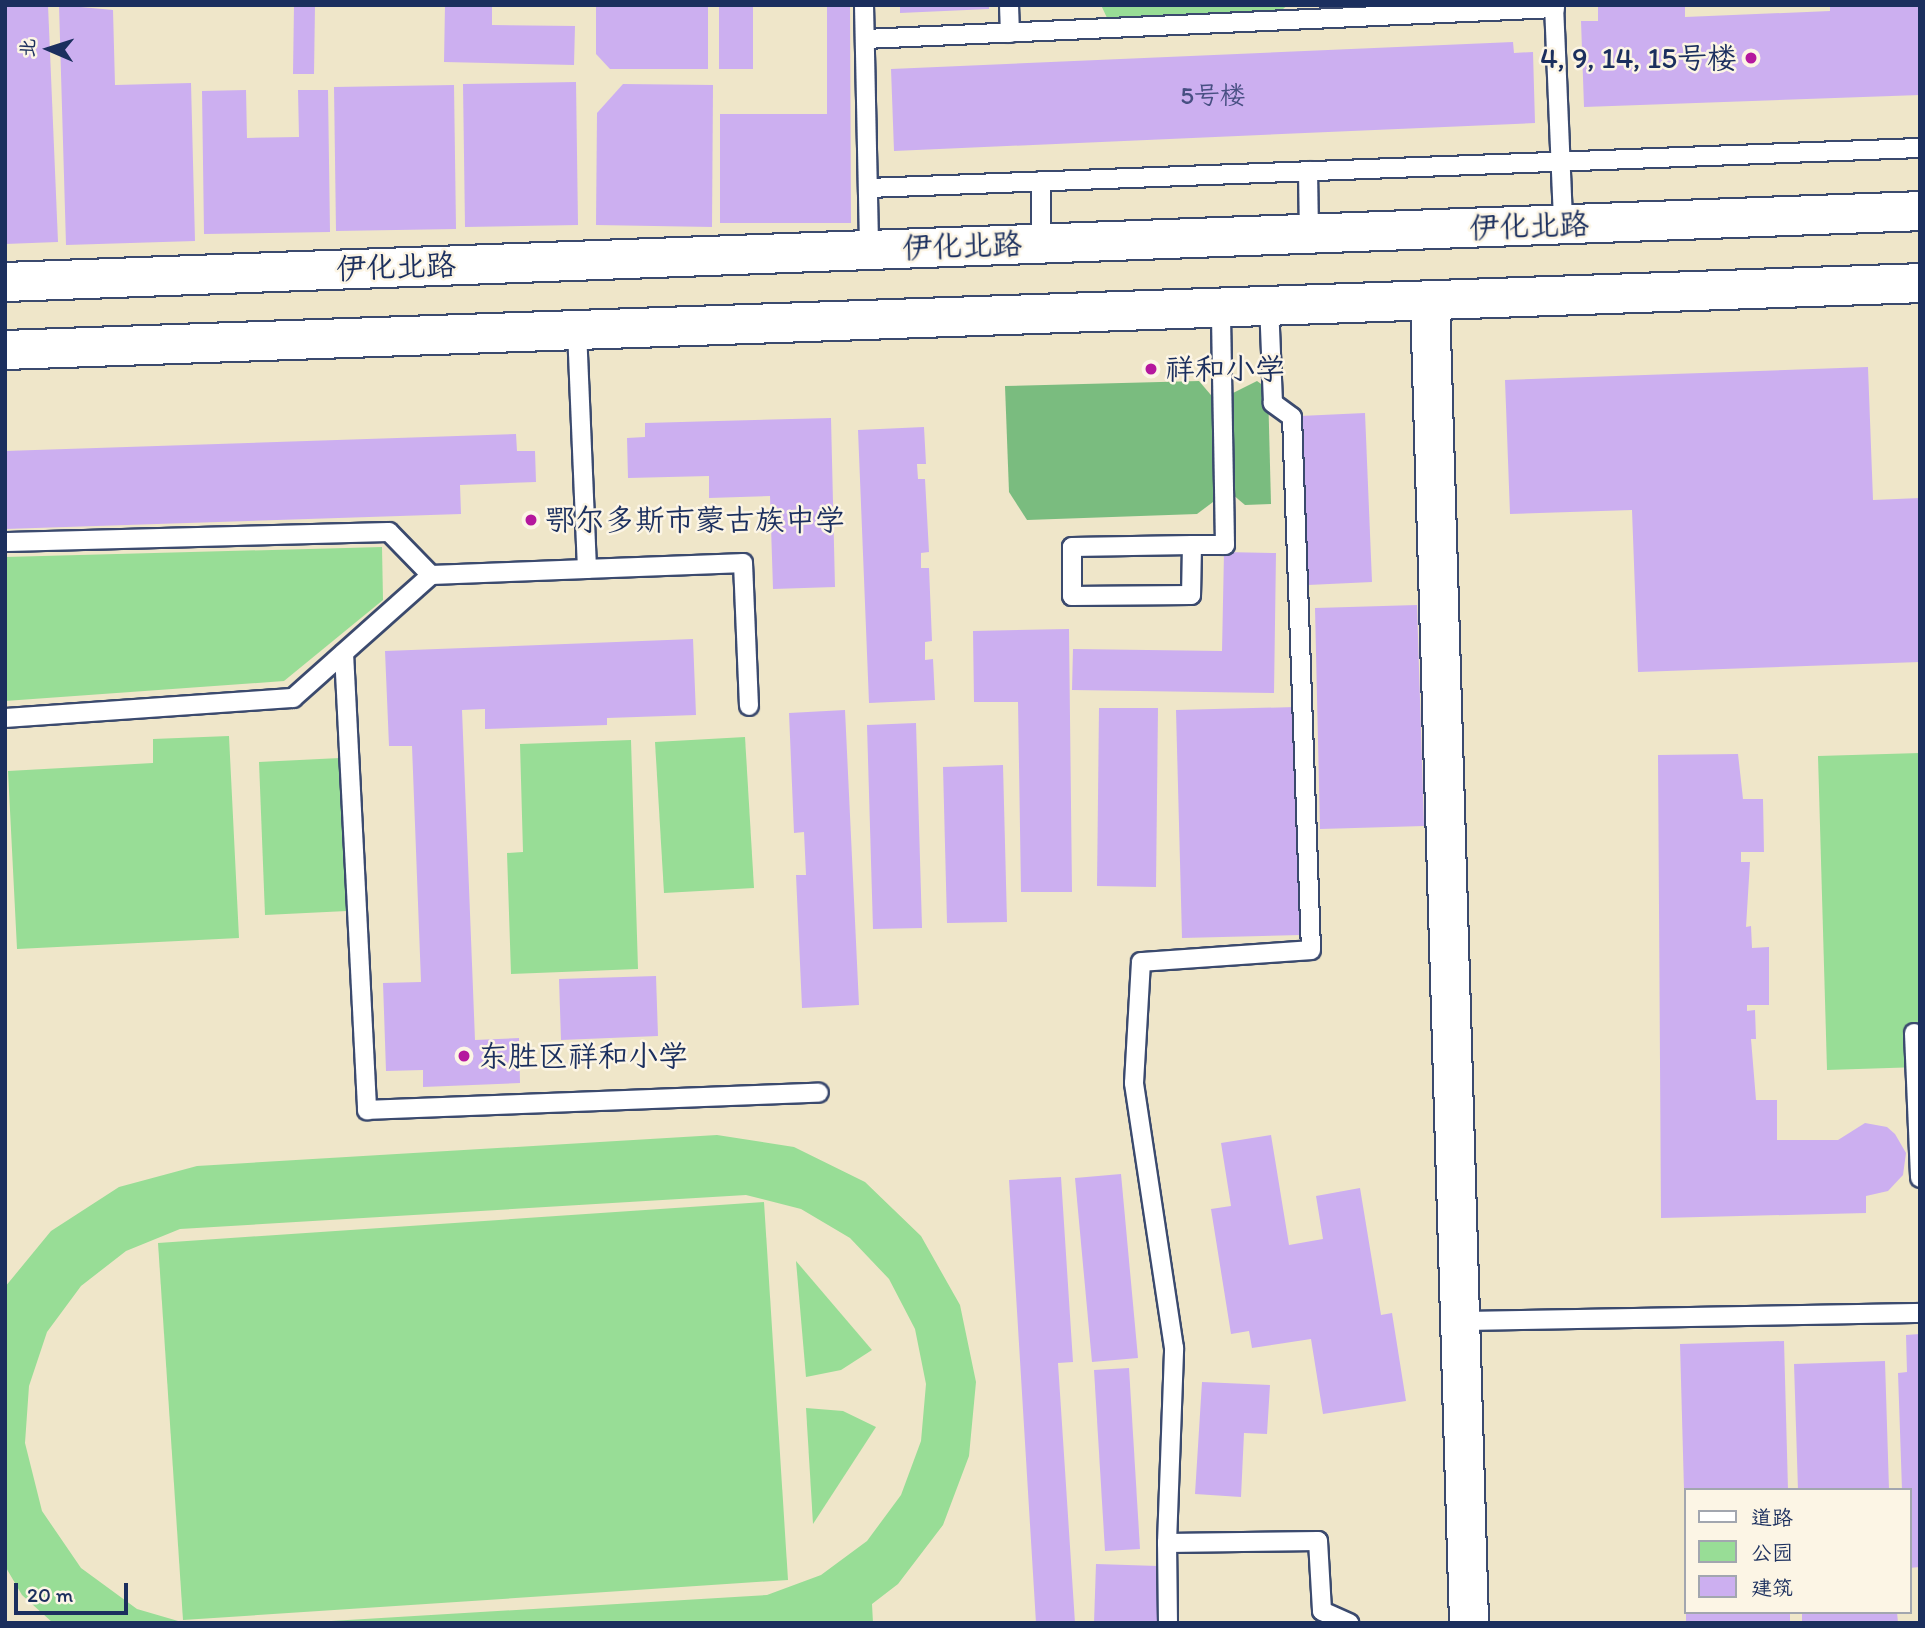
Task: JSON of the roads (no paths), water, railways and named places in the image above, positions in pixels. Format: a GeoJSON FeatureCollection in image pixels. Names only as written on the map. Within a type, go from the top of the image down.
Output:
{"type":"FeatureCollection","features":[{"type":"Feature","properties":{"kind":"street","name":"伊化北路"},"geometry":{"type":"LineString","coordinates":[[5,282],[1920,211]]}},
{"type":"Feature","properties":{"kind":"street"},"geometry":{"type":"LineString","coordinates":[[5,350],[1920,283]]}},
{"type":"Feature","properties":{"kind":"street"},"geometry":{"type":"LineString","coordinates":[[1430,300],[1469,1623]]}},
{"type":"Feature","properties":{"kind":"lane"},"geometry":{"type":"LineString","coordinates":[[864,5],[869,250]]}},
{"type":"Feature","properties":{"kind":"lane"},"geometry":{"type":"LineString","coordinates":[[1009,5],[1010,33]]}},
{"type":"Feature","properties":{"kind":"lane"},"geometry":{"type":"LineString","coordinates":[[865,39],[1010,33],[1308,12],[1555,7],[1563,225]]}},
{"type":"Feature","properties":{"kind":"lane"},"geometry":{"type":"LineString","coordinates":[[868,188],[1920,148]]}},
{"type":"Feature","properties":{"kind":"lane"},"geometry":{"type":"LineString","coordinates":[[1308,172],[1309,234]]}},
{"type":"Feature","properties":{"kind":"lane"},"geometry":{"type":"LineString","coordinates":[[1041,181],[1041,244]]}},
{"type":"Feature","properties":{"kind":"lane"},"geometry":{"type":"LineString","coordinates":[[1168,1623],[1167,1543],[1174,1348],[1134,1083],[1140,962],[1311,950],[1292,417],[1273,403],[1269,305]]}},
{"type":"Feature","properties":{"kind":"lane"},"geometry":{"type":"LineString","coordinates":[[1192,545],[1192,595],[1072,596],[1072,547],[1192,545],[1225,545],[1221,307]]}},
{"type":"Feature","properties":{"kind":"lane"},"geometry":{"type":"LineString","coordinates":[[577,330],[587,569]]}},
{"type":"Feature","properties":{"kind":"lane"},"geometry":{"type":"LineString","coordinates":[[5,542],[389,532],[431,575]]}},
{"type":"Feature","properties":{"kind":"lane"},"geometry":{"type":"LineString","coordinates":[[5,718],[293,698],[431,575],[743,563],[749,706]]}},
{"type":"Feature","properties":{"kind":"lane"},"geometry":{"type":"LineString","coordinates":[[344,653],[367,1110],[819,1093]]}},
{"type":"Feature","properties":{"kind":"lane"},"geometry":{"type":"LineString","coordinates":[[1914,1033],[1920,1178]]}},
{"type":"Feature","properties":{"kind":"lane"},"geometry":{"type":"LineString","coordinates":[[1460,1321],[1920,1313]]}},
{"type":"Feature","properties":{"kind":"lane"},"geometry":{"type":"LineString","coordinates":[[1167,1543],[1318,1541],[1322,1611],[1349,1623]]}},
{"type":"Feature","properties":{"kind":"place","name":"4, 9, 14, 15号楼"},"geometry":{"type":"Point","coordinates":[1751,58]}},
{"type":"Feature","properties":{"kind":"place","name":"祥和小学"},"geometry":{"type":"Point","coordinates":[1151,369]}},
{"type":"Feature","properties":{"kind":"place","name":"鄂尔多斯市蒙古族中学"},"geometry":{"type":"Point","coordinates":[531,520]}},
{"type":"Feature","properties":{"kind":"place","name":"东胜区祥和小学"},"geometry":{"type":"Point","coordinates":[464,1056]}}]}
